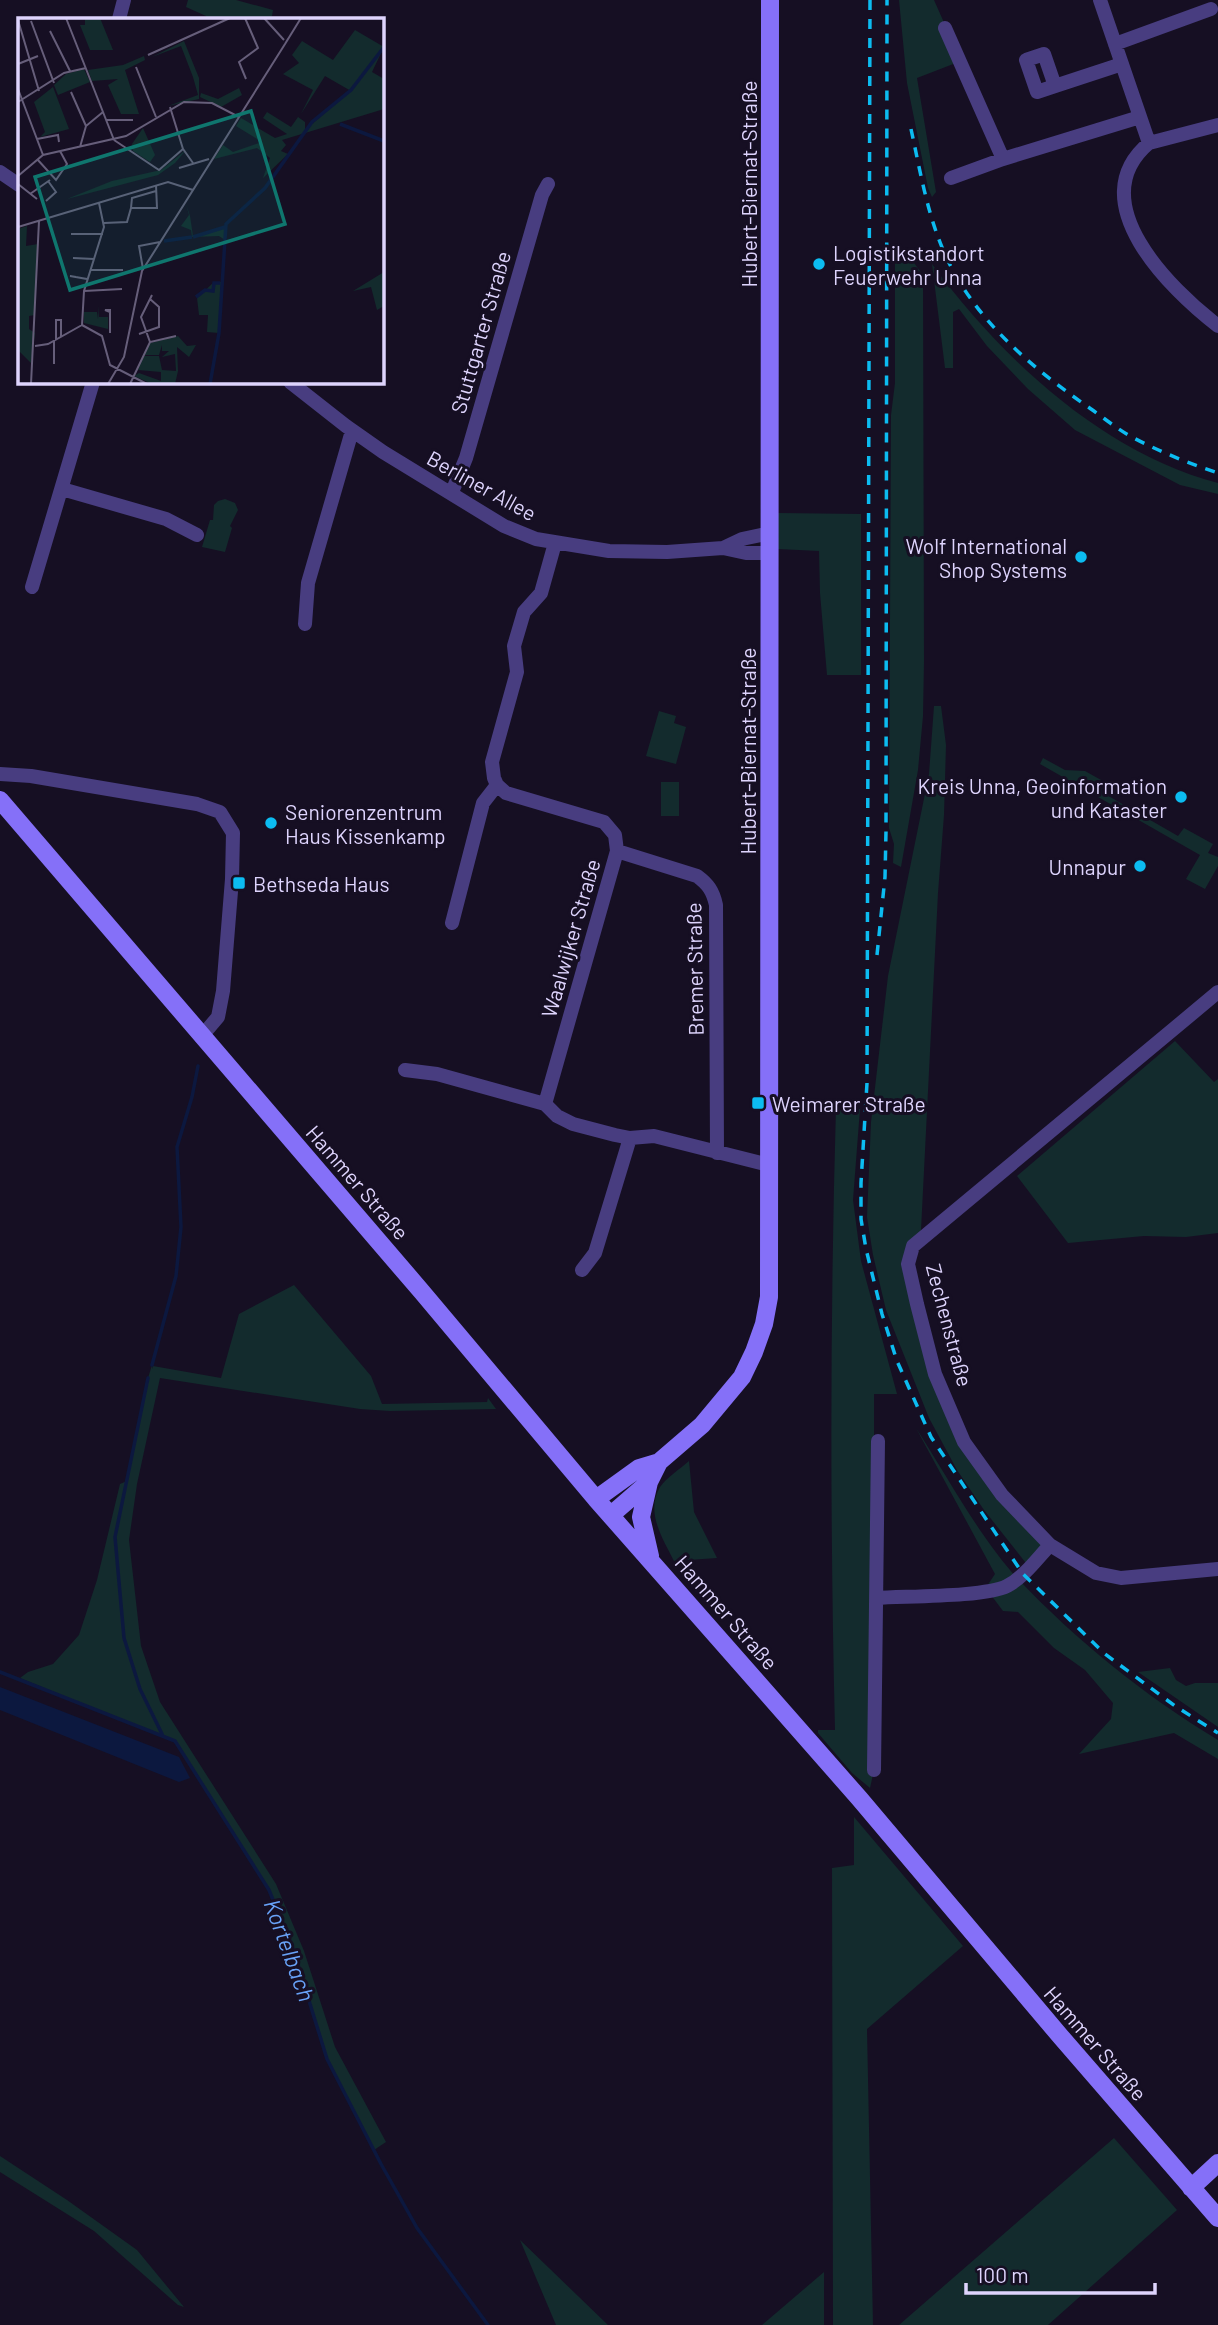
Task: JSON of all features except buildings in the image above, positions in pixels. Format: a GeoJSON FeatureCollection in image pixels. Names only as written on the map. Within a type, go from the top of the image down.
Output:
{"type":"FeatureCollection","features":[{"type":"Feature","properties":{"kind":"main road","name":"Hubert-Biernat-Straße"},"geometry":{"type":"LineString","coordinates":[[611,1515],[649,1482],[659,1462],[702,1424],[742,1377],[764,1324],[769,1297],[770,0]]}},
{"type":"Feature","properties":{"kind":"main road","name":"Hammer Straße"},"geometry":{"type":"LineString","coordinates":[[0,800],[390,1254],[596,1499],[859,1798],[1218,2218]]}},
{"type":"Feature","properties":{"kind":"main road","name":"Hubert-Biernat-Straße"},"geometry":{"type":"LineString","coordinates":[[596,1499],[639,1468],[659,1462]]}},
{"type":"Feature","properties":{"kind":"main road"},"geometry":{"type":"LineString","coordinates":[[649,1482],[641,1517],[652,1561]]}},
{"type":"Feature","properties":{"kind":"main road"},"geometry":{"type":"LineString","coordinates":[[1191,2188],[1218,2162]]}},
{"type":"Feature","properties":{"kind":"street"},"geometry":{"type":"LineString","coordinates":[[120,18],[124,0]]}},
{"type":"Feature","properties":{"kind":"street"},"geometry":{"type":"LineString","coordinates":[[1100,0],[1149,144]]}},
{"type":"Feature","properties":{"kind":"street"},"geometry":{"type":"LineString","coordinates":[[1115,44],[1211,9]]}},
{"type":"Feature","properties":{"kind":"street"},"geometry":{"type":"LineString","coordinates":[[945,28],[1003,159]]}},
{"type":"Feature","properties":{"kind":"street"},"geometry":{"type":"LineString","coordinates":[[1055,86],[1122,64]]}},
{"type":"Feature","properties":{"kind":"street"},"geometry":{"type":"LineString","coordinates":[[951,178],[1003,159],[1140,117]]}},
{"type":"Feature","properties":{"kind":"street"},"geometry":{"type":"LineString","coordinates":[[1218,125],[1149,144],[1140,151],[1128,170],[1123,192],[1124,204],[1144,249],[1160,273],[1218,326]]}},
{"type":"Feature","properties":{"kind":"street"},"geometry":{"type":"LineString","coordinates":[[0,172],[18,184]]}},
{"type":"Feature","properties":{"kind":"street","name":"Stuttgarter Straße"},"geometry":{"type":"LineString","coordinates":[[452,492],[466,458],[542,195],[548,184]]}},
{"type":"Feature","properties":{"kind":"street"},"geometry":{"type":"LineString","coordinates":[[32,587],[93,383]]}},
{"type":"Feature","properties":{"kind":"street","name":"Berliner Allee"},"geometry":{"type":"LineString","coordinates":[[291,383],[352,431],[504,526],[523,535],[555,543],[623,551],[723,548],[746,553],[770,553]]}},
{"type":"Feature","properties":{"kind":"street"},"geometry":{"type":"LineString","coordinates":[[305,624],[308,583],[352,431]]}},
{"type":"Feature","properties":{"kind":"street"},"geometry":{"type":"LineString","coordinates":[[62,489],[166,519],[197,535]]}},
{"type":"Feature","properties":{"kind":"street","name":"Berliner Allee"},"geometry":{"type":"LineString","coordinates":[[723,548],[742,539],[771,533]]}},
{"type":"Feature","properties":{"kind":"street"},"geometry":{"type":"LineString","coordinates":[[452,923],[483,803],[497,785],[492,762],[517,672],[514,646],[524,612],[541,593],[555,543]]}},
{"type":"Feature","properties":{"kind":"street"},"geometry":{"type":"LineString","coordinates":[[0,774],[31,776],[197,804],[220,813],[233,833],[223,992],[218,1017],[201,1037]]}},
{"type":"Feature","properties":{"kind":"street","name":"Waalwijker Straße"},"geometry":{"type":"LineString","coordinates":[[497,785],[506,793],[604,822],[615,835],[617,850],[545,1104]]}},
{"type":"Feature","properties":{"kind":"street","name":"Bremer Straße"},"geometry":{"type":"LineString","coordinates":[[617,850],[697,876],[713,892],[716,905],[718,1153]]}},
{"type":"Feature","properties":{"kind":"street","name":"Zechenstraße"},"geometry":{"type":"LineString","coordinates":[[1218,992],[914,1246],[908,1264],[935,1374],[964,1442],[1002,1495],[1050,1545],[1096,1573],[1121,1578],[1218,1569]]}},
{"type":"Feature","properties":{"kind":"street"},"geometry":{"type":"LineString","coordinates":[[405,1070],[437,1074],[545,1104],[557,1116],[573,1124],[629,1138],[654,1136],[769,1165]]}},
{"type":"Feature","properties":{"kind":"street"},"geometry":{"type":"LineString","coordinates":[[582,1270],[595,1253],[629,1138]]}},
{"type":"Feature","properties":{"kind":"street"},"geometry":{"type":"LineString","coordinates":[[874,1770],[878,1441]]}},
{"type":"Feature","properties":{"kind":"street"},"geometry":{"type":"LineString","coordinates":[[877,1598],[988,1591],[1006,1587],[1023,1574],[1050,1545]]}},
{"type":"Feature","properties":{"kind":"green space"},"geometry":{"type":"Polygon","coordinates":[[[188,0],[236,0],[273,10],[269,18],[207,18],[186,7],[188,0]]]}},
{"type":"Feature","properties":{"kind":"green space"},"geometry":{"type":"Polygon","coordinates":[[[899,0],[934,0],[961,61],[917,78],[936,192],[932,197],[907,83],[899,0]]]}},
{"type":"Feature","properties":{"kind":"green space"},"geometry":{"type":"Polygon","coordinates":[[[906,252],[923,275],[924,661],[918,770],[901,867],[893,863],[894,844],[889,828],[891,415],[895,383],[895,254],[906,252]]]}},
{"type":"Feature","properties":{"kind":"green space"},"geometry":{"type":"Polygon","coordinates":[[[932,264],[990,334],[1058,398],[1134,449],[1176,469],[1218,483],[1218,494],[1180,485],[1075,430],[1028,389],[987,346],[959,309],[953,312],[953,368],[945,368],[932,264]]]}},
{"type":"Feature","properties":{"kind":"green space"},"geometry":{"type":"Polygon","coordinates":[[[225,499],[235,503],[238,510],[230,526],[232,528],[225,552],[202,547],[210,520],[213,520],[214,505],[225,499]]]}},
{"type":"Feature","properties":{"kind":"green space"},"geometry":{"type":"Polygon","coordinates":[[[778,513],[861,514],[861,675],[827,675],[819,551],[778,549],[778,513]]]}},
{"type":"Feature","properties":{"kind":"green space"},"geometry":{"type":"Polygon","coordinates":[[[934,706],[941,706],[946,745],[944,815],[921,1230],[908,1264],[935,1374],[964,1442],[1050,1545],[1029,1567],[984,1510],[957,1470],[929,1418],[886,1310],[867,1217],[871,1122],[888,976],[929,774],[934,706]]]}},
{"type":"Feature","properties":{"kind":"green space"},"geometry":{"type":"Polygon","coordinates":[[[659,711],[676,716],[674,723],[686,727],[676,764],[646,756],[659,711]]]}},
{"type":"Feature","properties":{"kind":"green space"},"geometry":{"type":"Polygon","coordinates":[[[1043,758],[1065,770],[1085,771],[1110,785],[1105,794],[1178,836],[1184,828],[1213,844],[1208,853],[1218,857],[1218,866],[1205,889],[1186,879],[1200,855],[1040,764],[1043,758]]]}},
{"type":"Feature","properties":{"kind":"green space"},"geometry":{"type":"Polygon","coordinates":[[[661,782],[679,782],[679,816],[661,816],[661,782]]]}},
{"type":"Feature","properties":{"kind":"green space"},"geometry":{"type":"Polygon","coordinates":[[[1175,1041],[1214,1082],[1218,1079],[1218,1233],[1068,1243],[1017,1176],[1175,1041]]]}},
{"type":"Feature","properties":{"kind":"green space"},"geometry":{"type":"Polygon","coordinates":[[[836,1107],[860,1109],[853,1200],[861,1261],[897,1394],[874,1394],[874,1770],[870,1788],[852,1773],[818,1733],[818,1730],[835,1730],[831,1419],[836,1107]]]}},
{"type":"Feature","properties":{"kind":"green space"},"geometry":{"type":"Polygon","coordinates":[[[294,1285],[371,1376],[382,1404],[487,1402],[488,1398],[496,1409],[360,1409],[160,1378],[137,1484],[129,1540],[141,1646],[160,1702],[276,1884],[304,1951],[335,2047],[386,2142],[374,2150],[327,2059],[293,1949],[269,1890],[175,1742],[20,1678],[28,1672],[53,1664],[79,1635],[97,1580],[120,1484],[127,1481],[152,1365],[152,1369],[153,1366],[221,1378],[239,1314],[294,1285]]]}},
{"type":"Feature","properties":{"kind":"green space"},"geometry":{"type":"Polygon","coordinates":[[[916,1428],[977,1526],[1018,1579],[1088,1646],[1164,1705],[1218,1740],[1218,1759],[1174,1733],[1079,1754],[1111,1719],[1113,1703],[1085,1670],[1054,1648],[1018,1612],[1003,1611],[988,1591],[987,1586],[995,1574],[916,1428]]]}},
{"type":"Feature","properties":{"kind":"green space"},"geometry":{"type":"Polygon","coordinates":[[[689,1461],[694,1512],[717,1558],[674,1561],[657,1525],[654,1506],[660,1487],[689,1461]]]}},
{"type":"Feature","properties":{"kind":"green space"},"geometry":{"type":"Polygon","coordinates":[[[1170,1668],[1176,1680],[1186,1686],[1195,1683],[1218,1683],[1218,1727],[1138,1672],[1170,1668]]]}},
{"type":"Feature","properties":{"kind":"green space"},"geometry":{"type":"Polygon","coordinates":[[[854,1817],[963,1946],[867,2029],[873,2325],[833,2325],[832,1868],[854,1865],[854,1817]]]}},
{"type":"Feature","properties":{"kind":"green space"},"geometry":{"type":"Polygon","coordinates":[[[1114,2138],[1177,2210],[1048,2325],[899,2325],[1114,2138]]]}},
{"type":"Feature","properties":{"kind":"green space"},"geometry":{"type":"Polygon","coordinates":[[[0,2156],[137,2250],[184,2307],[178,2305],[94,2231],[0,2172],[0,2156]]]}},
{"type":"Feature","properties":{"kind":"green space"},"geometry":{"type":"Polygon","coordinates":[[[520,2240],[608,2325],[556,2325],[520,2240]]]}},
{"type":"Feature","properties":{"kind":"green space"},"geometry":{"type":"Polygon","coordinates":[[[824,2272],[824,2325],[762,2325],[824,2272]]]}},
{"type":"Feature","properties":{"kind":"water"},"geometry":{"type":"Polygon","coordinates":[[[0,1687],[179,1757],[190,1778],[179,1782],[0,1710],[0,1687]]]}},
{"type":"Feature","properties":{"kind":"waterway"},"geometry":{"type":"LineString","coordinates":[[152,1365],[176,1276],[181,1227],[177,1147],[198,1066]]}},
{"type":"Feature","properties":{"kind":"waterway"},"geometry":{"type":"LineString","coordinates":[[148,1378],[115,1537],[124,1638],[140,1689],[163,1736]]}},
{"type":"Feature","properties":{"kind":"waterway","name":"Kortelbach"},"geometry":{"type":"LineString","coordinates":[[0,1672],[175,1741],[269,1890],[293,1949],[327,2059],[381,2164],[417,2228],[488,2325]]}},
{"type":"Feature","properties":{"kind":"railway"},"geometry":{"type":"LineString","coordinates":[[870,0],[867,1083],[861,1183],[861,1219],[866,1249],[897,1361],[931,1437],[1023,1574],[1105,1654],[1175,1706],[1218,1733]]}},
{"type":"Feature","properties":{"kind":"railway"},"geometry":{"type":"LineString","coordinates":[[877,955],[885,877],[886,831],[887,0]]}},
{"type":"Feature","properties":{"kind":"railway"},"geometry":{"type":"LineString","coordinates":[[911,129],[928,207],[944,252],[956,276],[988,320],[1047,377],[1120,430],[1162,452],[1218,473]]}},
{"type":"Feature","properties":{"kind":"place","name":"Logistikstandort Feuerwehr Unna"},"geometry":{"type":"Point","coordinates":[819,264]}},
{"type":"Feature","properties":{"kind":"place","name":"Wolf International Shop Systems"},"geometry":{"type":"Point","coordinates":[1081,557]}},
{"type":"Feature","properties":{"kind":"place","name":"Kreis Unna, Geoinformation und Kataster"},"geometry":{"type":"Point","coordinates":[1181,797]}},
{"type":"Feature","properties":{"kind":"place","name":"Seniorenzentrum Haus Kissenkamp"},"geometry":{"type":"Point","coordinates":[271,823]}},
{"type":"Feature","properties":{"kind":"place","name":"Unnapur"},"geometry":{"type":"Point","coordinates":[1140,866]}},
{"type":"Feature","properties":{"kind":"place","name":"Bethseda Haus"},"geometry":{"type":"Point","coordinates":[239,883]}},
{"type":"Feature","properties":{"kind":"place","name":"Weimarer Straße"},"geometry":{"type":"Point","coordinates":[758,1103]}}]}
